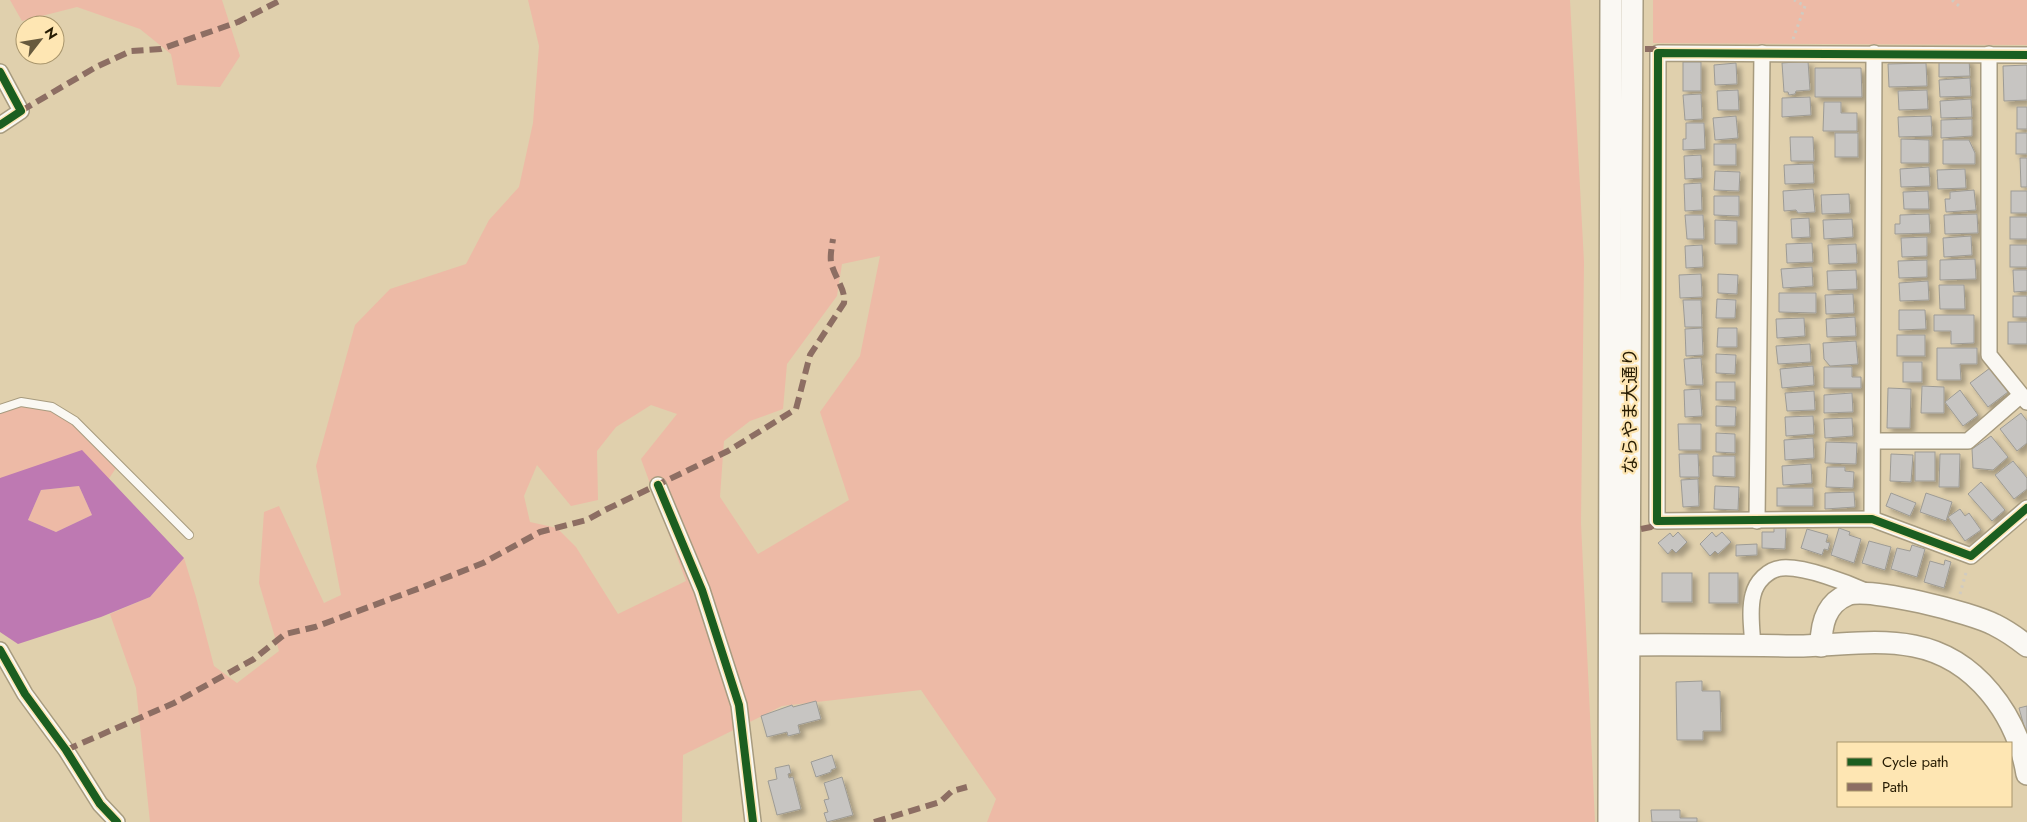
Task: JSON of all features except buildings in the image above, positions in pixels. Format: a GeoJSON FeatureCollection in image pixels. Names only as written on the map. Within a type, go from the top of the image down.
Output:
{"type":"FeatureCollection","features":[{"type":"Feature","properties":{"kind":"street","name":"ならやま大通り"},"geometry":{"type":"LineString","coordinates":[[1612,0],[1619,645],[1628,822]]}},
{"type":"Feature","properties":{"kind":"street","name":"ならやま大通り"},"geometry":{"type":"LineString","coordinates":[[1609,822],[1619,645],[1632,0]]}},
{"type":"Feature","properties":{"kind":"street"},"geometry":{"type":"LineString","coordinates":[[2027,55],[1658,53],[1658,521],[1872,519],[1971,556],[2027,508]]}},
{"type":"Feature","properties":{"kind":"street"},"geometry":{"type":"LineString","coordinates":[[1757,521],[1762,53]]}},
{"type":"Feature","properties":{"kind":"street"},"geometry":{"type":"LineString","coordinates":[[1872,519],[1874,53]]}},
{"type":"Feature","properties":{"kind":"street"},"geometry":{"type":"LineString","coordinates":[[1873,441],[1968,441],[2024,398],[1989,355],[1989,54]]}},
{"type":"Feature","properties":{"kind":"street"},"geometry":{"type":"LineString","coordinates":[[0,72],[21,111],[0,125]]}},
{"type":"Feature","properties":{"kind":"street"},"geometry":{"type":"LineString","coordinates":[[658,485],[702,590],[739,705],[753,822]]}},
{"type":"Feature","properties":{"kind":"street"},"geometry":{"type":"LineString","coordinates":[[1753,646],[1752,597],[1756,586],[1761,579],[1775,569],[1793,568],[1844,581],[1870,593],[1955,610],[1994,624],[2015,636],[2027,646]]}},
{"type":"Feature","properties":{"kind":"street"},"geometry":{"type":"LineString","coordinates":[[1821,646],[1821,628],[1833,604],[1848,594],[1870,593]]}},
{"type":"Feature","properties":{"kind":"street"},"geometry":{"type":"LineString","coordinates":[[1619,645],[1821,646],[1878,643],[1913,646],[1931,651],[1968,671],[2002,706],[2014,728],[2023,752],[2027,774]]}},
{"type":"Feature","properties":{"kind":"street"},"geometry":{"type":"LineString","coordinates":[[0,650],[25,694],[66,750],[100,804],[117,822]]}},
{"type":"Feature","properties":{"kind":"lane"},"geometry":{"type":"LineString","coordinates":[[0,409],[21,402],[52,406],[75,421],[188,535]]}},
{"type":"Feature","properties":{"kind":"path"},"geometry":{"type":"LineString","coordinates":[[1788,53],[1805,6],[1794,0]]}},
{"type":"Feature","properties":{"kind":"path"},"geometry":{"type":"LineString","coordinates":[[1952,0],[1959,6]]}},
{"type":"Feature","properties":{"kind":"path"},"geometry":{"type":"LineString","coordinates":[[1955,610],[1971,556]]}},
{"type":"Feature","properties":{"kind":"shaded area"},"geometry":{"type":"Polygon","coordinates":[[[10,0],[222,0],[240,56],[220,87],[177,85],[171,54],[140,29],[77,7],[46,15],[19,15],[10,0]]]}},
{"type":"Feature","properties":{"kind":"shaded area"},"geometry":{"type":"Polygon","coordinates":[[[528,0],[1570,0],[1584,262],[1581,523],[1595,822],[987,822],[996,799],[921,690],[782,706],[683,755],[682,822],[150,822],[136,688],[110,614],[150,597],[184,558],[214,666],[237,683],[279,651],[259,583],[264,512],[279,506],[324,603],[341,595],[316,466],[355,325],[390,289],[466,264],[489,220],[519,187],[533,123],[539,46],[528,0]],[[880,256],[842,264],[837,296],[787,364],[783,409],[750,421],[724,441],[720,497],[758,554],[849,500],[820,412],[860,356],[880,256]],[[651,405],[616,427],[597,451],[598,500],[571,506],[537,465],[524,496],[530,522],[557,528],[576,547],[618,614],[686,581],[641,459],[677,414],[651,405]]]}},
{"type":"Feature","properties":{"kind":"shaded area"},"geometry":{"type":"Polygon","coordinates":[[[1653,0],[2027,0],[2027,45],[1653,43],[1653,0]]]}},
{"type":"Feature","properties":{"kind":"shaded area"},"geometry":{"type":"Polygon","coordinates":[[[22,406],[51,410],[74,424],[116,468],[108,480],[0,483],[0,413],[22,406]]]}},
{"type":"Feature","properties":{"kind":"shaded area"},"geometry":{"type":"Polygon","coordinates":[[[82,450],[184,558],[150,597],[101,617],[18,644],[0,632],[0,478],[82,450]],[[79,486],[41,490],[28,520],[56,532],[92,515],[79,486]]]}},
{"type":"Feature","properties":{"kind":"shaded area"},"geometry":{"type":"Polygon","coordinates":[[[79,486],[92,515],[56,532],[28,520],[41,490],[79,486]]]}},
{"type":"Feature","properties":{"kind":"marked path"},"geometry":{"type":"LineString","coordinates":[[21,111],[96,67],[131,51],[161,49],[238,22],[281,0]]}},
{"type":"Feature","properties":{"kind":"marked path"},"geometry":{"type":"LineString","coordinates":[[1645,49],[1654,49],[1658,53]]}},
{"type":"Feature","properties":{"kind":"marked path"},"geometry":{"type":"LineString","coordinates":[[66,750],[174,703],[254,659],[285,634],[315,627],[483,563],[540,532],[587,520],[728,451],[796,409],[810,355],[844,303],[842,288],[831,262],[833,239]]}},
{"type":"Feature","properties":{"kind":"marked path"},"geometry":{"type":"LineString","coordinates":[[1641,529],[1651,527],[1657,521]]}},
{"type":"Feature","properties":{"kind":"marked path"},"geometry":{"type":"LineString","coordinates":[[874,822],[940,802],[952,791],[967,787]]}},
{"type":"Feature","properties":{"kind":"cycle path"},"geometry":{"type":"LineString","coordinates":[[2027,55],[1658,53],[1657,521],[1872,519],[1971,556],[2027,508]]}},
{"type":"Feature","properties":{"kind":"cycle path"},"geometry":{"type":"LineString","coordinates":[[0,72],[21,111],[0,125]]}},
{"type":"Feature","properties":{"kind":"cycle path"},"geometry":{"type":"LineString","coordinates":[[658,485],[702,590],[739,705],[753,822]]}},
{"type":"Feature","properties":{"kind":"cycle path"},"geometry":{"type":"LineString","coordinates":[[0,650],[25,694],[66,750],[100,804],[117,822]]}}]}
